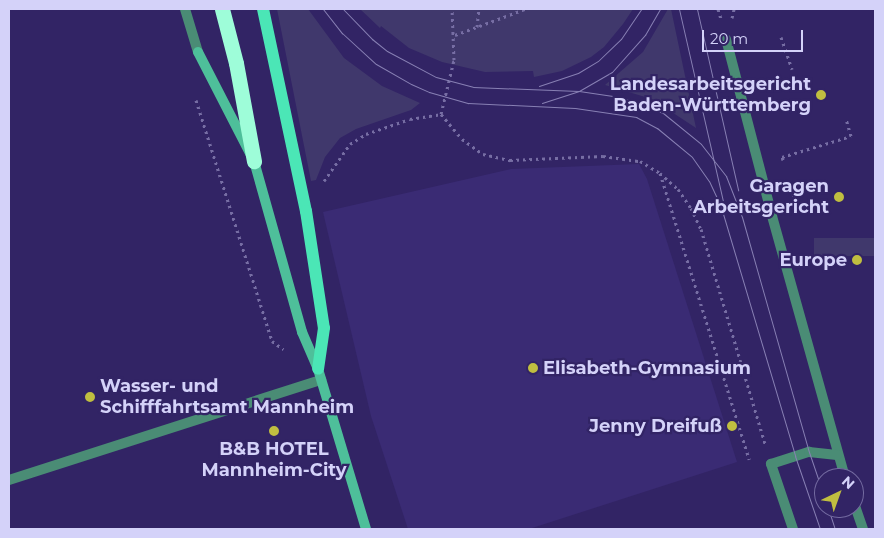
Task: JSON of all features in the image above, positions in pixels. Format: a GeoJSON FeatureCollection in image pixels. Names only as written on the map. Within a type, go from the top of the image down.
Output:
{"type":"FeatureCollection","features":[{"type":"Feature","properties":{"kind":"highway"},"geometry":{"type":"LineString","coordinates":[[222,9],[236,63],[254,162]]}},
{"type":"Feature","properties":{"kind":"main road"},"geometry":{"type":"LineString","coordinates":[[262,9],[306,211],[324,328],[320,374]]}},
{"type":"Feature","properties":{"kind":"street"},"geometry":{"type":"LineString","coordinates":[[185,9],[198,52],[254,162],[302,332],[320,374],[366,529]]}},
{"type":"Feature","properties":{"kind":"street"},"geometry":{"type":"LineString","coordinates":[[726,39],[842,468]]}},
{"type":"Feature","properties":{"kind":"street"},"geometry":{"type":"LineString","coordinates":[[9,480],[320,374]]}},
{"type":"Feature","properties":{"kind":"street"},"geometry":{"type":"LineString","coordinates":[[793,529],[771,464],[809,452],[837,455]]}},
{"type":"Feature","properties":{"kind":"path"},"geometry":{"type":"LineString","coordinates":[[441,114],[454,60],[452,9]]}},
{"type":"Feature","properties":{"kind":"path"},"geometry":{"type":"LineString","coordinates":[[476,27],[479,9]]}},
{"type":"Feature","properties":{"kind":"path"},"geometry":{"type":"LineString","coordinates":[[454,35],[525,9]]}},
{"type":"Feature","properties":{"kind":"path"},"geometry":{"type":"LineString","coordinates":[[781,37],[792,69]]}},
{"type":"Feature","properties":{"kind":"path"},"geometry":{"type":"LineString","coordinates":[[196,96],[196,105],[272,341],[286,352]]}},
{"type":"Feature","properties":{"kind":"path"},"geometry":{"type":"LineString","coordinates":[[306,211],[337,160],[350,144],[366,134],[402,122],[441,114]]}},
{"type":"Feature","properties":{"kind":"path"},"geometry":{"type":"LineString","coordinates":[[441,114],[462,139],[483,154],[510,160],[603,156],[640,161],[660,173],[678,189],[691,208],[701,229],[771,464]]}},
{"type":"Feature","properties":{"kind":"path"},"geometry":{"type":"LineString","coordinates":[[784,166],[782,157],[851,136],[846,119]]}},
{"type":"Feature","properties":{"kind":"path"},"geometry":{"type":"LineString","coordinates":[[660,173],[750,463]]}},
{"type":"Feature","properties":{"kind":"path"},"geometry":{"type":"LineString","coordinates":[[787,174],[797,208]]}},
{"type":"Feature","properties":{"kind":"shaded area"},"geometry":{"type":"Polygon","coordinates":[[[277,9],[308,9],[344,58],[382,86],[420,103],[411,110],[356,129],[340,138],[325,157],[316,180],[311,181],[277,9]]]}},
{"type":"Feature","properties":{"kind":"shaded area"},"geometry":{"type":"Polygon","coordinates":[[[360,9],[633,9],[604,47],[591,57],[562,71],[534,77],[533,71],[485,72],[442,62],[409,48],[381,26],[380,28],[360,9]]]}},
{"type":"Feature","properties":{"kind":"shaded area"},"geometry":{"type":"Polygon","coordinates":[[[668,9],[671,9],[696,128],[652,99],[605,85],[643,52],[668,9]]]}},
{"type":"Feature","properties":{"kind":"shaded area","name":"Elisabeth-Gymnasium"},"geometry":{"type":"Polygon","coordinates":[[[639,164],[647,179],[737,462],[529,529],[408,529],[371,416],[323,212],[511,169],[639,164]]]}},
{"type":"Feature","properties":{"kind":"shaded area"},"geometry":{"type":"Polygon","coordinates":[[[814,238],[875,238],[875,256],[814,256],[814,238]]]}},
{"type":"Feature","properties":{"kind":"tram line"},"geometry":{"type":"LineString","coordinates":[[323,9],[342,33],[376,64],[429,92],[468,103],[575,108],[636,117],[657,128],[692,157],[709,181],[721,207],[795,456],[820,529]]}},
{"type":"Feature","properties":{"kind":"tram line"},"geometry":{"type":"LineString","coordinates":[[343,9],[372,39],[387,51],[436,77],[473,87],[579,91],[620,97],[663,113],[701,144],[726,176],[742,217],[814,468]]}},
{"type":"Feature","properties":{"kind":"tram line"},"geometry":{"type":"LineString","coordinates":[[539,86],[578,73],[598,61],[621,39],[641,9]]}},
{"type":"Feature","properties":{"kind":"tram line"},"geometry":{"type":"LineString","coordinates":[[542,103],[579,91],[612,72],[645,35],[660,9]]}},
{"type":"Feature","properties":{"kind":"tram line"},"geometry":{"type":"LineString","coordinates":[[679,9],[723,201]]}},
{"type":"Feature","properties":{"kind":"tram line"},"geometry":{"type":"LineString","coordinates":[[697,9],[738,190]]}},
{"type":"Feature","properties":{"kind":"tram line"},"geometry":{"type":"LineString","coordinates":[[831,518],[835,529]]}},
{"type":"Feature","properties":{"kind":"place","name":"Landesarbeitsgericht Baden-Württemberg"},"geometry":{"type":"Point","coordinates":[821,95]}},
{"type":"Feature","properties":{"kind":"place","name":"Garagen Arbeitsgericht"},"geometry":{"type":"Point","coordinates":[839,197]}},
{"type":"Feature","properties":{"kind":"place","name":"Europe"},"geometry":{"type":"Point","coordinates":[857,260]}},
{"type":"Feature","properties":{"kind":"place","name":"Elisabeth-Gymnasium"},"geometry":{"type":"Point","coordinates":[533,368]}},
{"type":"Feature","properties":{"kind":"place","name":"Wasser- und Schifffahrtsamt Mannheim"},"geometry":{"type":"Point","coordinates":[90,397]}},
{"type":"Feature","properties":{"kind":"place","name":"Jenny Dreifuß"},"geometry":{"type":"Point","coordinates":[732,426]}},
{"type":"Feature","properties":{"kind":"place","name":"B&B HOTEL Mannheim-City"},"geometry":{"type":"Point","coordinates":[274,431]}}]}
